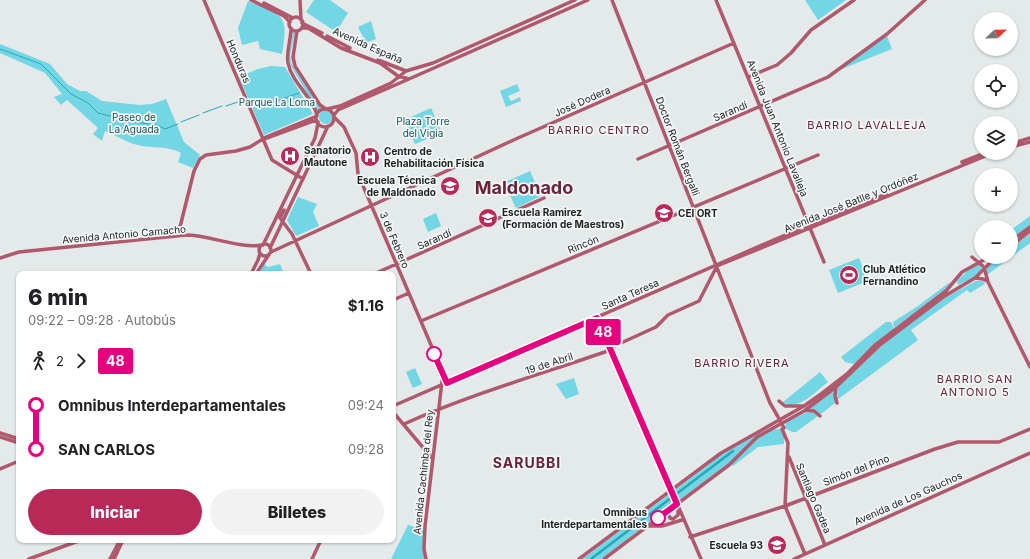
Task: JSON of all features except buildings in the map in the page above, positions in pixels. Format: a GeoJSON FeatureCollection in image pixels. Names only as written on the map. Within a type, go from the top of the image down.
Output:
{"type":"FeatureCollection","features":[{"type":"Feature","properties":{"kind":"street","name":"Honduras"},"geometry":{"type":"LineString","coordinates":[[204,0],[272,160],[303,178]]}},
{"type":"Feature","properties":{"kind":"street"},"geometry":{"type":"LineString","coordinates":[[251,0],[259,1],[302,21]]}},
{"type":"Feature","properties":{"kind":"street"},"geometry":{"type":"LineString","coordinates":[[297,31],[302,28],[300,0]]}},
{"type":"Feature","properties":{"kind":"street"},"geometry":{"type":"LineString","coordinates":[[292,128],[317,116],[320,111],[340,106],[392,83],[406,70],[433,63],[575,0]]}},
{"type":"Feature","properties":{"kind":"street"},"geometry":{"type":"LineString","coordinates":[[258,271],[268,256],[283,220],[328,126],[333,123],[334,116],[338,110],[588,0]]}},
{"type":"Feature","properties":{"kind":"street","name":"Doctor Román Bergalli"},"geometry":{"type":"LineString","coordinates":[[612,0],[773,409],[783,429]]}},
{"type":"Feature","properties":{"kind":"street","name":"Avenida Juan Antonio Lavalleja"},"geometry":{"type":"LineString","coordinates":[[716,0],[824,262]]}},
{"type":"Feature","properties":{"kind":"street"},"geometry":{"type":"LineString","coordinates":[[748,77],[777,65],[791,53],[811,30],[854,0]]}},
{"type":"Feature","properties":{"kind":"street","name":"Sarandí"},"geometry":{"type":"LineString","coordinates":[[638,159],[828,77],[887,34],[925,0]]}},
{"type":"Feature","properties":{"kind":"street"},"geometry":{"type":"LineString","coordinates":[[252,271],[258,260],[262,245],[284,204],[315,138],[318,122],[314,106],[293,75],[288,64],[287,53],[291,28],[290,22],[284,16],[259,1]]}},
{"type":"Feature","properties":{"kind":"street"},"geometry":{"type":"LineString","coordinates":[[290,22],[293,18]]}},
{"type":"Feature","properties":{"kind":"street","name":"Avenida España"},"geometry":{"type":"LineString","coordinates":[[302,21],[348,48],[406,70]]}},
{"type":"Feature","properties":{"kind":"street"},"geometry":{"type":"LineString","coordinates":[[291,28],[297,31]]}},
{"type":"Feature","properties":{"kind":"street","name":"Avenida España"},"geometry":{"type":"LineString","coordinates":[[302,28],[308,28],[342,48],[377,62],[399,77]]}},
{"type":"Feature","properties":{"kind":"street"},"geometry":{"type":"LineString","coordinates":[[297,31],[293,57],[295,66],[320,105],[334,116]]}},
{"type":"Feature","properties":{"kind":"street","name":"José Dodera"},"geometry":{"type":"LineString","coordinates":[[371,206],[518,138],[734,43]]}},
{"type":"Feature","properties":{"kind":"street"},"geometry":{"type":"LineString","coordinates":[[450,62],[452,54]]}},
{"type":"Feature","properties":{"kind":"street"},"geometry":{"type":"LineString","coordinates":[[437,67],[439,60]]}},
{"type":"Feature","properties":{"kind":"street"},"geometry":{"type":"LineString","coordinates":[[433,63],[432,66],[437,67]]}},
{"type":"Feature","properties":{"kind":"street"},"geometry":{"type":"LineString","coordinates":[[399,77],[409,79]]}},
{"type":"Feature","properties":{"kind":"street","name":"3 de Febrero"},"geometry":{"type":"LineString","coordinates":[[334,116],[344,127],[356,153],[358,174],[447,383]]}},
{"type":"Feature","properties":{"kind":"street"},"geometry":{"type":"LineString","coordinates":[[178,235],[194,171],[200,159],[206,155],[243,149],[264,139],[313,121],[324,126],[328,126]]}},
{"type":"Feature","properties":{"kind":"street"},"geometry":{"type":"LineString","coordinates":[[1018,142],[1030,138]]}},
{"type":"Feature","properties":{"kind":"street"},"geometry":{"type":"LineString","coordinates":[[1018,145],[1030,142]]}},
{"type":"Feature","properties":{"kind":"street","name":"Rincón"},"geometry":{"type":"LineString","coordinates":[[420,321],[818,155]]}},
{"type":"Feature","properties":{"kind":"street","name":"Avenida José Batlle y Ordóñez"},"geometry":{"type":"LineString","coordinates":[[716,265],[974,158]]}},
{"type":"Feature","properties":{"kind":"street","name":"Avenida José Batlle y Ordóñez"},"geometry":{"type":"LineString","coordinates":[[809,226],[975,160]]}},
{"type":"Feature","properties":{"kind":"street","name":"Sarandí"},"geometry":{"type":"LineString","coordinates":[[381,271],[544,198]]}},
{"type":"Feature","properties":{"kind":"street"},"geometry":{"type":"LineString","coordinates":[[284,204],[280,217],[295,240],[310,271]]}},
{"type":"Feature","properties":{"kind":"street"},"geometry":{"type":"LineString","coordinates":[[270,250],[371,206]]}},
{"type":"Feature","properties":{"kind":"street"},"geometry":{"type":"LineString","coordinates":[[1018,236],[1030,227]]}},
{"type":"Feature","properties":{"kind":"street"},"geometry":{"type":"LineString","coordinates":[[1018,240],[1030,231]]}},
{"type":"Feature","properties":{"kind":"street","name":"Avenida Antonio Camacho"},"geometry":{"type":"LineString","coordinates":[[0,258],[19,252],[178,235],[202,236],[249,246],[262,245]]}},
{"type":"Feature","properties":{"kind":"street"},"geometry":{"type":"LineString","coordinates":[[262,245],[266,244],[270,250]]}},
{"type":"Feature","properties":{"kind":"street","name":"Avenida Antonio Camacho"},"geometry":{"type":"LineString","coordinates":[[249,246],[259,252]]}},
{"type":"Feature","properties":{"kind":"street"},"geometry":{"type":"LineString","coordinates":[[259,252],[262,256],[268,256]]}},
{"type":"Feature","properties":{"kind":"street"},"geometry":{"type":"LineString","coordinates":[[579,559],[721,453],[804,408],[836,384],[874,346],[946,291],[962,272],[975,264]]}},
{"type":"Feature","properties":{"kind":"street"},"geometry":{"type":"LineString","coordinates":[[980,264],[984,269],[988,282],[1030,366]]}},
{"type":"Feature","properties":{"kind":"street"},"geometry":{"type":"LineString","coordinates":[[604,559],[729,465],[757,437],[836,387],[881,344],[943,297],[975,278],[989,264]]}},
{"type":"Feature","properties":{"kind":"street","name":"Santa Teresa"},"geometry":{"type":"LineString","coordinates":[[396,406],[712,269],[716,265]]}},
{"type":"Feature","properties":{"kind":"street","name":"19 de Abril"},"geometry":{"type":"LineString","coordinates":[[404,424],[437,409],[606,352],[610,348],[656,327],[668,315],[698,301],[712,269]]}},
{"type":"Feature","properties":{"kind":"street"},"geometry":{"type":"LineString","coordinates":[[975,278],[983,278],[988,282]]}},
{"type":"Feature","properties":{"kind":"street"},"geometry":{"type":"LineString","coordinates":[[396,299],[409,293]]}},
{"type":"Feature","properties":{"kind":"street"},"geometry":{"type":"LineString","coordinates":[[597,318],[690,537]]}},
{"type":"Feature","properties":{"kind":"street"},"geometry":{"type":"LineString","coordinates":[[606,352],[610,354],[670,491]]}},
{"type":"Feature","properties":{"kind":"street"},"geometry":{"type":"LineString","coordinates":[[441,386],[442,372]]}},
{"type":"Feature","properties":{"kind":"street","name":"Avenida Cachimba del Rey"},"geometry":{"type":"LineString","coordinates":[[426,559],[424,548],[425,526],[437,409],[441,386]]}},
{"type":"Feature","properties":{"kind":"street"},"geometry":{"type":"LineString","coordinates":[[836,387],[835,396],[837,403]]}},
{"type":"Feature","properties":{"kind":"street"},"geometry":{"type":"LineString","coordinates":[[433,390],[437,390],[439,394]]}},
{"type":"Feature","properties":{"kind":"street"},"geometry":{"type":"LineString","coordinates":[[779,401],[785,406],[804,408],[814,411],[820,416]]}},
{"type":"Feature","properties":{"kind":"street"},"geometry":{"type":"LineString","coordinates":[[396,415],[432,457]]}},
{"type":"Feature","properties":{"kind":"street"},"geometry":{"type":"LineString","coordinates":[[783,429],[788,443],[785,506],[805,554]]}},
{"type":"Feature","properties":{"kind":"street","name":"Santiago Gadea"},"geometry":{"type":"LineString","coordinates":[[783,429],[790,442],[789,458],[825,545]]}},
{"type":"Feature","properties":{"kind":"street","name":"Simón del Pino"},"geometry":{"type":"LineString","coordinates":[[690,537],[785,506],[935,449],[958,442],[999,442],[1030,429]]}},
{"type":"Feature","properties":{"kind":"street"},"geometry":{"type":"LineString","coordinates":[[0,433],[16,438]]}},
{"type":"Feature","properties":{"kind":"street"},"geometry":{"type":"LineString","coordinates":[[0,437],[16,442]]}},
{"type":"Feature","properties":{"kind":"street"},"geometry":{"type":"LineString","coordinates":[[426,450],[433,448]]}},
{"type":"Feature","properties":{"kind":"street","name":"Avenida de Los Gauchos"},"geometry":{"type":"LineString","coordinates":[[794,559],[1030,453]]}},
{"type":"Feature","properties":{"kind":"street"},"geometry":{"type":"LineString","coordinates":[[0,469],[16,462]]}},
{"type":"Feature","properties":{"kind":"street"},"geometry":{"type":"LineString","coordinates":[[676,505],[700,559]]}},
{"type":"Feature","properties":{"kind":"street"},"geometry":{"type":"LineString","coordinates":[[667,511],[670,518],[673,519],[678,515],[678,511]]}},
{"type":"Feature","properties":{"kind":"street"},"geometry":{"type":"LineString","coordinates":[[648,526],[662,526],[682,520]]}},
{"type":"Feature","properties":{"kind":"street"},"geometry":{"type":"LineString","coordinates":[[29,559],[73,543]]}},
{"type":"Feature","properties":{"kind":"street"},"geometry":{"type":"LineString","coordinates":[[110,559],[118,543]]}},
{"type":"Feature","properties":{"kind":"street"},"geometry":{"type":"LineString","coordinates":[[114,559],[122,543]]}},
{"type":"Feature","properties":{"kind":"street"},"geometry":{"type":"LineString","coordinates":[[312,559],[320,543]]}},
{"type":"Feature","properties":{"kind":"green space"},"geometry":{"type":"Polygon","coordinates":[[[314,0],[330,0],[348,13],[336,32],[306,12],[314,0]]]}},
{"type":"Feature","properties":{"kind":"green space"},"geometry":{"type":"Polygon","coordinates":[[[805,0],[846,0],[818,20],[805,0]]]}},
{"type":"Feature","properties":{"kind":"green space"},"geometry":{"type":"Polygon","coordinates":[[[248,1],[269,10],[281,18],[284,23],[285,31],[282,54],[260,49],[258,41],[242,45],[238,28],[248,1]]]}},
{"type":"Feature","properties":{"kind":"green space"},"geometry":{"type":"Polygon","coordinates":[[[371,21],[376,39],[366,43],[358,27],[371,21]]]}},
{"type":"Feature","properties":{"kind":"green space"},"geometry":{"type":"Polygon","coordinates":[[[293,31],[295,32],[290,55],[292,65],[321,109],[318,112],[291,66],[289,56],[293,31]]]}},
{"type":"Feature","properties":{"kind":"green space"},"geometry":{"type":"Polygon","coordinates":[[[887,36],[892,49],[837,71],[887,36]]]}},
{"type":"Feature","properties":{"kind":"green space","name":"Paseo de La Aguada"},"geometry":{"type":"Polygon","coordinates":[[[0,44],[50,64],[67,84],[80,91],[86,91],[102,101],[140,105],[152,104],[166,99],[184,142],[200,155],[193,168],[178,162],[181,153],[170,149],[134,144],[105,131],[102,141],[93,134],[98,128],[67,100],[61,105],[54,97],[62,94],[45,73],[0,53],[0,44]]]}},
{"type":"Feature","properties":{"kind":"green space","name":"Parque La Loma"},"geometry":{"type":"Polygon","coordinates":[[[271,66],[285,67],[313,114],[264,135],[239,77],[258,69],[271,66]]]}},
{"type":"Feature","properties":{"kind":"green space"},"geometry":{"type":"Polygon","coordinates":[[[517,84],[520,91],[508,96],[511,101],[520,97],[521,101],[506,107],[500,91],[517,84]]]}},
{"type":"Feature","properties":{"kind":"green space","name":"Plaza Torre del Vigia"},"geometry":{"type":"Polygon","coordinates":[[[431,108],[442,133],[415,144],[404,120],[431,108]]]}},
{"type":"Feature","properties":{"kind":"green space"},"geometry":{"type":"Polygon","coordinates":[[[323,110],[329,110],[333,114],[333,120],[329,124],[323,124],[319,120],[319,114],[323,110]]]}},
{"type":"Feature","properties":{"kind":"green space"},"geometry":{"type":"Polygon","coordinates":[[[530,171],[541,196],[516,208],[505,182],[530,171]]]}},
{"type":"Feature","properties":{"kind":"green space"},"geometry":{"type":"Polygon","coordinates":[[[298,197],[317,204],[313,212],[319,226],[296,236],[287,220],[298,197]]]}},
{"type":"Feature","properties":{"kind":"green space"},"geometry":{"type":"Polygon","coordinates":[[[436,213],[441,226],[428,232],[423,219],[436,213]]]}},
{"type":"Feature","properties":{"kind":"green space"},"geometry":{"type":"Polygon","coordinates":[[[1030,216],[1030,226],[1018,235],[1018,225],[1030,216]]]}},
{"type":"Feature","properties":{"kind":"green space"},"geometry":{"type":"Polygon","coordinates":[[[1030,234],[1030,243],[1018,252],[1018,243],[1030,234]]]}},
{"type":"Feature","properties":{"kind":"green space","name":"Club Atlético Fernandino"},"geometry":{"type":"Polygon","coordinates":[[[859,258],[868,281],[838,293],[829,270],[859,258]]]}},
{"type":"Feature","properties":{"kind":"green space"},"geometry":{"type":"Polygon","coordinates":[[[264,264],[268,267],[280,264],[283,271],[260,271],[264,264]]]}},
{"type":"Feature","properties":{"kind":"green space"},"geometry":{"type":"Polygon","coordinates":[[[979,264],[982,269],[973,278],[958,285],[957,281],[967,271],[979,264]]]}},
{"type":"Feature","properties":{"kind":"green space"},"geometry":{"type":"Polygon","coordinates":[[[991,264],[1002,264],[987,275],[986,269],[991,264]]]}},
{"type":"Feature","properties":{"kind":"green space"},"geometry":{"type":"Polygon","coordinates":[[[976,281],[983,281],[985,284],[970,293],[967,290],[911,330],[918,340],[837,400],[838,387],[889,339],[944,298],[976,281]]]}},
{"type":"Feature","properties":{"kind":"green space"},"geometry":{"type":"Polygon","coordinates":[[[950,282],[948,287],[942,293],[894,328],[893,322],[918,306],[950,282]]]}},
{"type":"Feature","properties":{"kind":"green space"},"geometry":{"type":"Polygon","coordinates":[[[886,322],[891,322],[894,329],[854,364],[845,362],[841,357],[886,322]]]}},
{"type":"Feature","properties":{"kind":"green space"},"geometry":{"type":"Polygon","coordinates":[[[415,368],[422,384],[413,388],[406,372],[415,368]]]}},
{"type":"Feature","properties":{"kind":"green space"},"geometry":{"type":"Polygon","coordinates":[[[820,372],[828,382],[812,395],[795,404],[783,402],[820,372]]]}},
{"type":"Feature","properties":{"kind":"green space"},"geometry":{"type":"Polygon","coordinates":[[[574,378],[579,394],[566,399],[556,384],[574,378]]]}},
{"type":"Feature","properties":{"kind":"green space"},"geometry":{"type":"Polygon","coordinates":[[[834,390],[835,403],[821,414],[808,409],[834,390]]]}},
{"type":"Feature","properties":{"kind":"green space"},"geometry":{"type":"Polygon","coordinates":[[[807,412],[812,412],[818,416],[796,432],[792,432],[785,428],[786,422],[807,412]]]}},
{"type":"Feature","properties":{"kind":"green space"},"geometry":{"type":"Polygon","coordinates":[[[776,423],[755,437],[729,463],[678,501],[675,497],[675,490],[722,454],[776,423]]]}},
{"type":"Feature","properties":{"kind":"green space"},"geometry":{"type":"Polygon","coordinates":[[[780,429],[784,437],[784,444],[758,447],[733,466],[731,464],[759,436],[766,432],[780,429]]]}},
{"type":"Feature","properties":{"kind":"green space"},"geometry":{"type":"Polygon","coordinates":[[[670,495],[673,505],[601,559],[582,559],[670,495]]]}},
{"type":"Feature","properties":{"kind":"green space"},"geometry":{"type":"Polygon","coordinates":[[[408,525],[423,529],[424,559],[391,559],[408,525]]]}},
{"type":"Feature","properties":{"kind":"waterway"},"geometry":{"type":"LineString","coordinates":[[0,49],[41,64],[71,94],[88,103],[98,113],[134,122],[157,125],[165,129],[178,124]]}},
{"type":"Feature","properties":{"kind":"waterway"},"geometry":{"type":"LineString","coordinates":[[249,101],[271,103],[299,93]]}},
{"type":"Feature","properties":{"kind":"waterway"},"geometry":{"type":"LineString","coordinates":[[226,106],[244,100]]}},
{"type":"Feature","properties":{"kind":"waterway"},"geometry":{"type":"LineString","coordinates":[[203,113],[222,106]]}},
{"type":"Feature","properties":{"kind":"waterway"},"geometry":{"type":"LineString","coordinates":[[181,122],[199,115]]}},
{"type":"Feature","properties":{"kind":"waterway"},"geometry":{"type":"LineString","coordinates":[[675,495],[733,451]]}},
{"type":"Feature","properties":{"kind":"waterway"},"geometry":{"type":"LineString","coordinates":[[591,559],[671,498]]}},
{"type":"Feature","properties":{"kind":"bus line","name":"48"},"geometry":{"type":"LineString","coordinates":[[434,354],[447,383],[597,318],[677,504],[658,518]]}},
{"type":"Feature","properties":{"kind":"place","name":"Sanatorio Mautone"},"geometry":{"type":"Point","coordinates":[290,156]}},
{"type":"Feature","properties":{"kind":"place","name":"Centro de Rehabilitación Física"},"geometry":{"type":"Point","coordinates":[370,157]}},
{"type":"Feature","properties":{"kind":"place","name":"Escuela Técnica de Maldonado"},"geometry":{"type":"Point","coordinates":[450,186]}},
{"type":"Feature","properties":{"kind":"place","name":"CEI ORT"},"geometry":{"type":"Point","coordinates":[664,213]}},
{"type":"Feature","properties":{"kind":"place","name":"Escuela Ramirez (Formación de Maestros)"},"geometry":{"type":"Point","coordinates":[488,218]}},
{"type":"Feature","properties":{"kind":"place","name":"Club Atlético Fernandino"},"geometry":{"type":"Point","coordinates":[849,275]}},
{"type":"Feature","properties":{"kind":"place","name":"Omnibus Interdepartamentales"},"geometry":{"type":"Point","coordinates":[658,518]}},
{"type":"Feature","properties":{"kind":"place","name":"Escuela 93"},"geometry":{"type":"Point","coordinates":[777,545]}},
{"type":"Feature","properties":{"kind":"district","name":"BARRIO LAVALLEJA"},"geometry":{"type":"Point","coordinates":[867,125]}},
{"type":"Feature","properties":{"kind":"district","name":"BARRIO CENTRO"},"geometry":{"type":"Point","coordinates":[599,130]}},
{"type":"Feature","properties":{"kind":"district","name":"Maldonado"},"geometry":{"type":"Point","coordinates":[524,187]}},
{"type":"Feature","properties":{"kind":"district","name":"BARRIO RIVERA"},"geometry":{"type":"Point","coordinates":[742,363]}},
{"type":"Feature","properties":{"kind":"district","name":"BARRIO SAN ANTONIO 5"},"geometry":{"type":"Point","coordinates":[975,385]}},
{"type":"Feature","properties":{"kind":"district","name":"SARUBBI"},"geometry":{"type":"Point","coordinates":[527,462]}}]}
